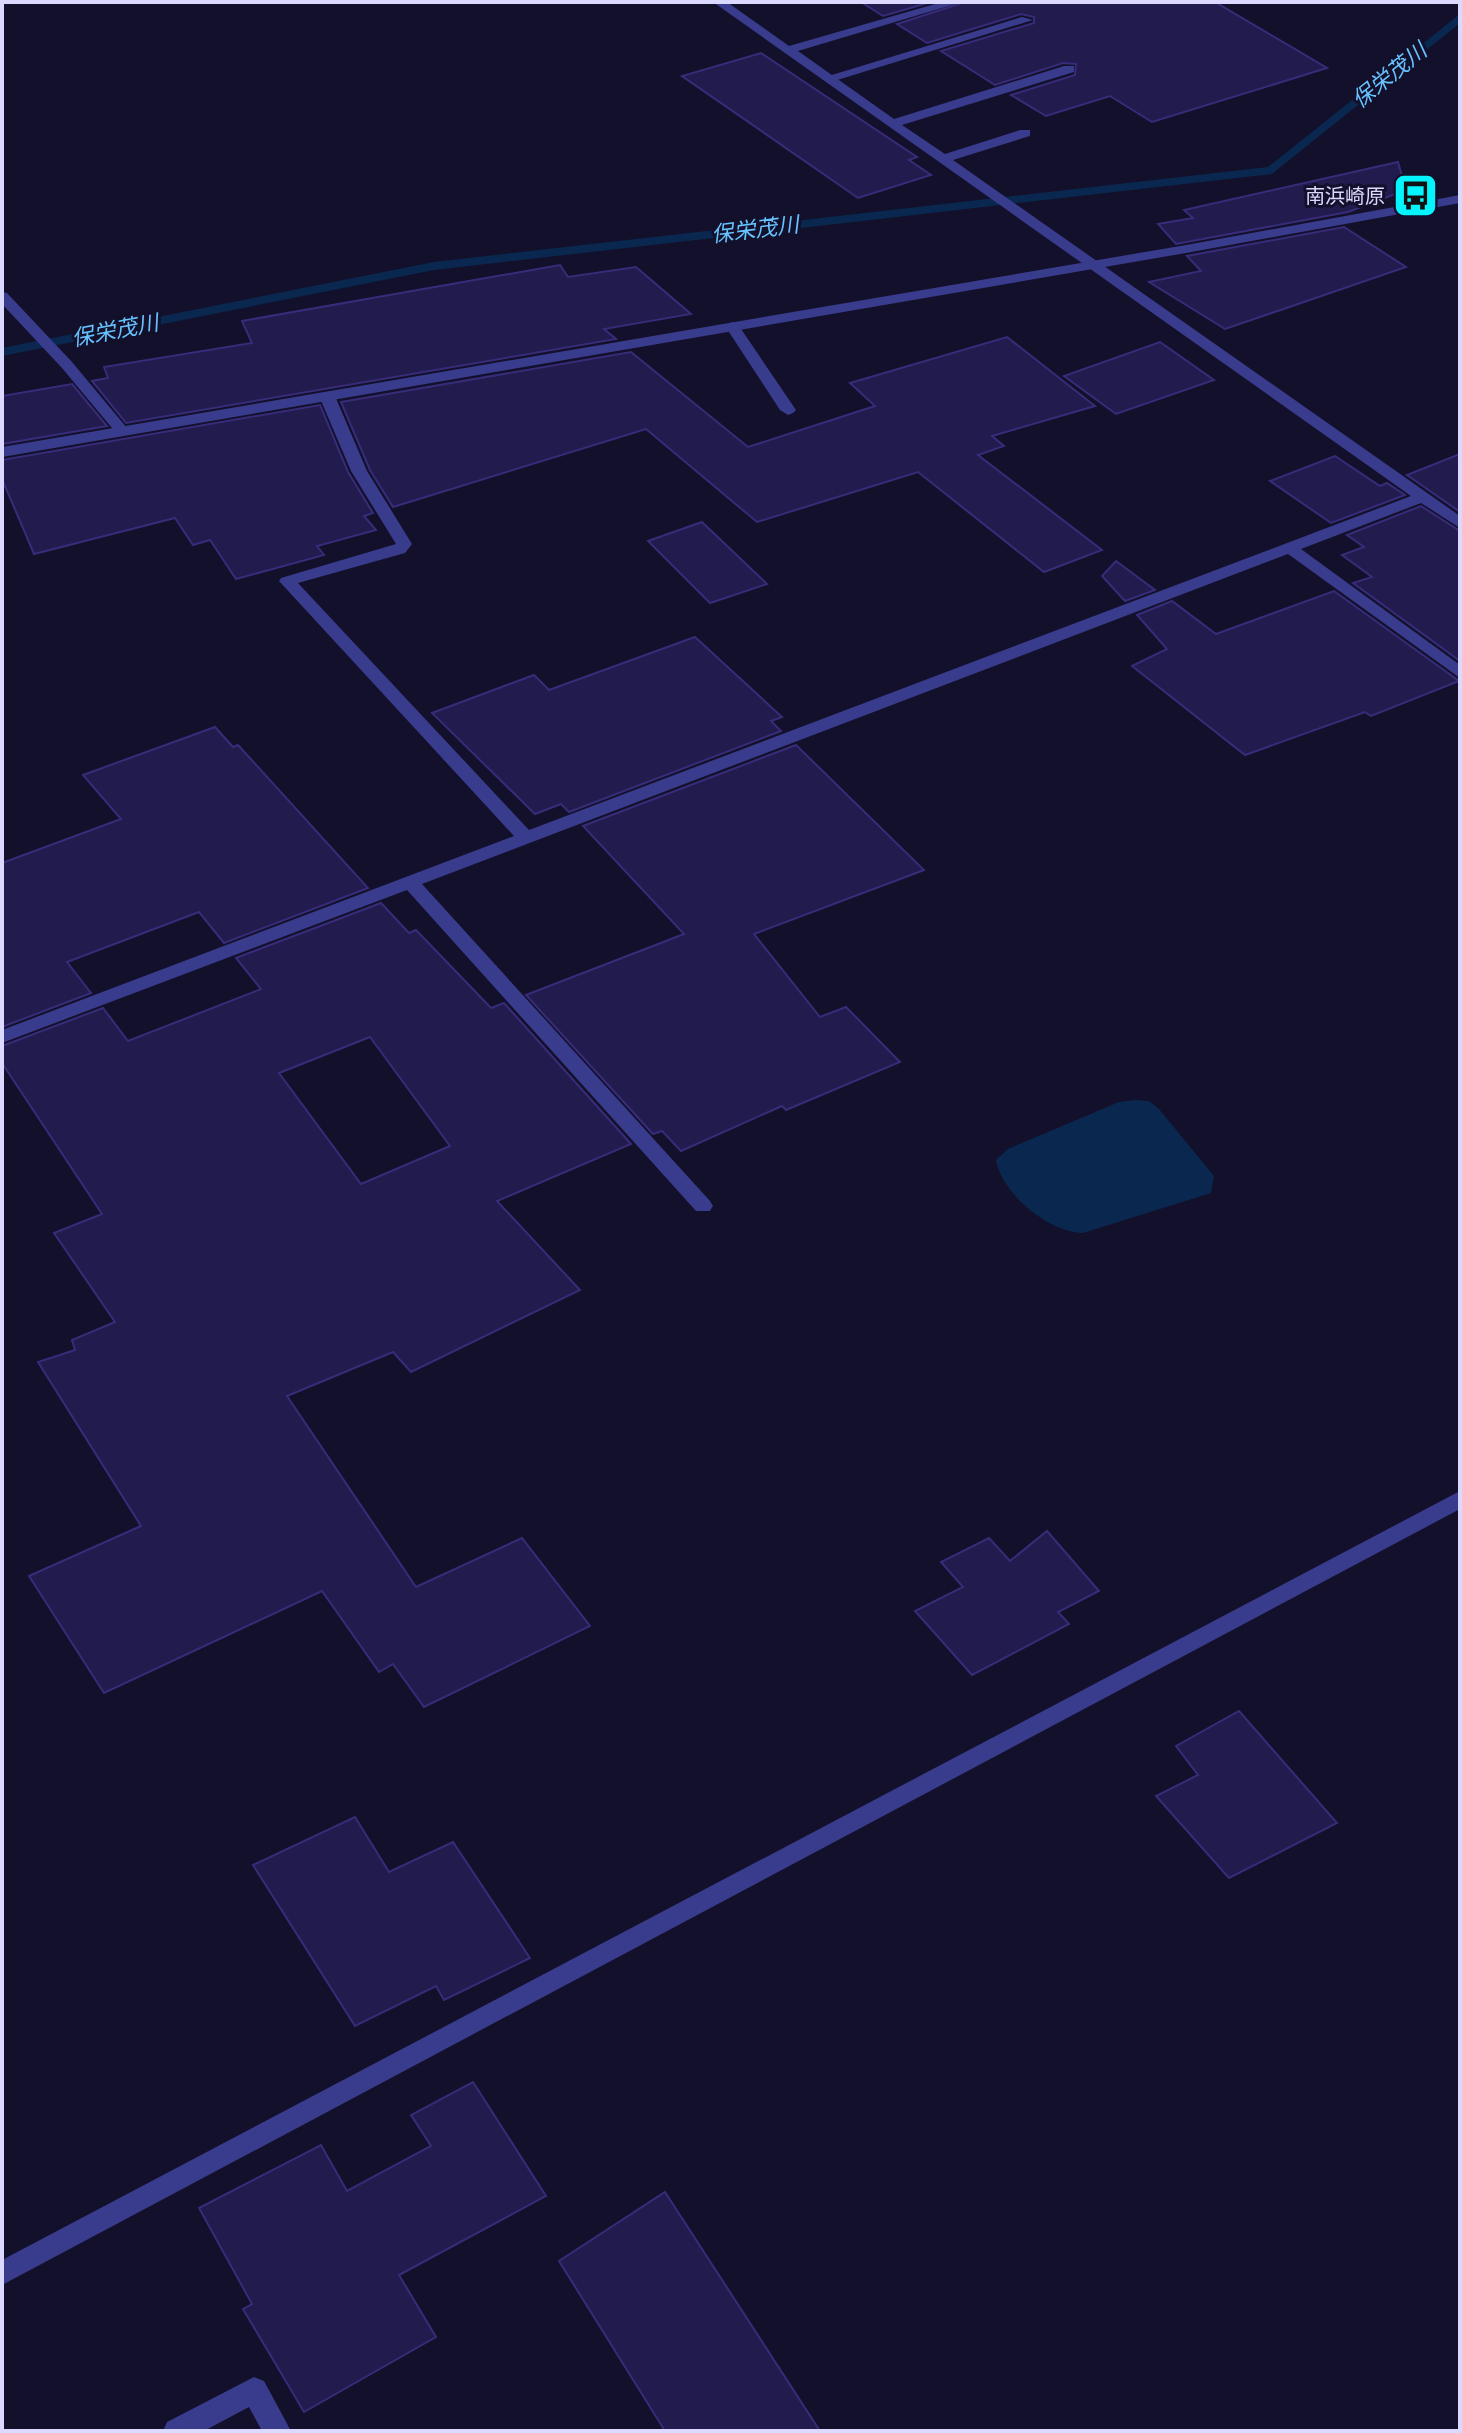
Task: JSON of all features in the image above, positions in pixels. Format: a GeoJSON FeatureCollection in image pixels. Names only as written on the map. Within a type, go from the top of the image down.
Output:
{"type":"FeatureCollection","features":[{"type":"Feature","properties":{"kind":"street"},"geometry":{"type":"LineString","coordinates":[[719,2],[1460,523]]}},
{"type":"Feature","properties":{"kind":"street"},"geometry":{"type":"LineString","coordinates":[[788,50],[956,2]]}},
{"type":"Feature","properties":{"kind":"street"},"geometry":{"type":"LineString","coordinates":[[829,78],[1027,20]]}},
{"type":"Feature","properties":{"kind":"street"},"geometry":{"type":"LineString","coordinates":[[893,123],[1069,69]]}},
{"type":"Feature","properties":{"kind":"street"},"geometry":{"type":"LineString","coordinates":[[944,159],[1025,133]]}},
{"type":"Feature","properties":{"kind":"street"},"geometry":{"type":"LineString","coordinates":[[2,452],[1090,263],[1186,249],[1460,199]]}},
{"type":"Feature","properties":{"kind":"street"},"geometry":{"type":"LineString","coordinates":[[2,296],[67,365],[122,431]]}},
{"type":"Feature","properties":{"kind":"street"},"geometry":{"type":"LineString","coordinates":[[732,326],[788,410]]}},
{"type":"Feature","properties":{"kind":"street"},"geometry":{"type":"LineString","coordinates":[[327,396],[359,471],[404,544],[399,550],[287,581],[526,838]]}},
{"type":"Feature","properties":{"kind":"street"},"geometry":{"type":"LineString","coordinates":[[2,1037],[1423,497]]}},
{"type":"Feature","properties":{"kind":"street"},"geometry":{"type":"LineString","coordinates":[[1290,548],[1460,673]]}},
{"type":"Feature","properties":{"kind":"street"},"geometry":{"type":"LineString","coordinates":[[410,882],[703,1206]]}},
{"type":"Feature","properties":{"kind":"street"},"geometry":{"type":"LineString","coordinates":[[2,2273],[1460,1499]]}},
{"type":"Feature","properties":{"kind":"street"},"geometry":{"type":"LineString","coordinates":[[177,2431],[254,2390],[277,2431]]}},
{"type":"Feature","properties":{"kind":"water"},"geometry":{"type":"Polygon","coordinates":[[[1149,1101],[1159,1109],[1214,1176],[1211,1193],[1083,1233],[1055,1226],[1042,1218],[1007,1186],[996,1160],[1008,1149],[1119,1102],[1149,1101]]]}},
{"type":"Feature","properties":{"kind":"building"},"geometry":{"type":"Polygon","coordinates":[[[861,2],[931,2],[883,16],[861,2]]]}},
{"type":"Feature","properties":{"kind":"building"},"geometry":{"type":"Polygon","coordinates":[[[965,2],[1215,2],[1327,68],[1152,122],[1110,96],[1046,116],[1011,95],[1075,75],[1076,64],[1063,63],[995,85],[941,51],[1034,23],[1034,17],[1021,14],[927,43],[897,24],[965,2]]]}},
{"type":"Feature","properties":{"kind":"building"},"geometry":{"type":"Polygon","coordinates":[[[761,53],[917,157],[909,160],[931,175],[858,198],[682,76],[761,53]]]}},
{"type":"Feature","properties":{"kind":"building"},"geometry":{"type":"Polygon","coordinates":[[[1398,162],[1406,190],[1348,212],[1176,244],[1158,224],[1193,218],[1184,210],[1398,162]]]}},
{"type":"Feature","properties":{"kind":"building"},"geometry":{"type":"Polygon","coordinates":[[[1344,227],[1406,267],[1225,329],[1149,282],[1201,271],[1187,256],[1344,227]]]}},
{"type":"Feature","properties":{"kind":"building"},"geometry":{"type":"Polygon","coordinates":[[[560,265],[568,277],[636,267],[691,314],[604,329],[616,339],[126,423],[92,381],[108,378],[104,367],[252,343],[242,321],[560,265]]]}},
{"type":"Feature","properties":{"kind":"building"},"geometry":{"type":"Polygon","coordinates":[[[1007,337],[1095,406],[992,436],[1004,446],[978,455],[1102,550],[1044,572],[918,472],[757,522],[646,429],[393,507],[370,470],[341,402],[631,352],[748,447],[875,406],[850,383],[1007,337]]]}},
{"type":"Feature","properties":{"kind":"building"},"geometry":{"type":"Polygon","coordinates":[[[1160,342],[1214,380],[1116,414],[1064,376],[1160,342]]]}},
{"type":"Feature","properties":{"kind":"building"},"geometry":{"type":"Polygon","coordinates":[[[72,384],[107,426],[2,444],[2,396],[72,384]]]}},
{"type":"Feature","properties":{"kind":"building"},"geometry":{"type":"Polygon","coordinates":[[[320,405],[348,472],[373,513],[364,516],[376,530],[317,546],[324,555],[236,579],[210,540],[193,545],[175,518],[34,554],[2,479],[2,460],[320,405]]]}},
{"type":"Feature","properties":{"kind":"building"},"geometry":{"type":"Polygon","coordinates":[[[1460,454],[1460,512],[1407,475],[1460,454]]]}},
{"type":"Feature","properties":{"kind":"building"},"geometry":{"type":"Polygon","coordinates":[[[1335,456],[1380,486],[1387,483],[1405,495],[1331,523],[1270,481],[1335,456]]]}},
{"type":"Feature","properties":{"kind":"building"},"geometry":{"type":"Polygon","coordinates":[[[1421,506],[1460,531],[1460,661],[1353,583],[1372,577],[1342,555],[1364,547],[1347,535],[1421,506]]]}},
{"type":"Feature","properties":{"kind":"building"},"geometry":{"type":"Polygon","coordinates":[[[702,522],[767,584],[710,603],[648,541],[702,522]]]}},
{"type":"Feature","properties":{"kind":"building"},"geometry":{"type":"Polygon","coordinates":[[[1116,561],[1155,590],[1125,601],[1102,576],[1116,561]]]}},
{"type":"Feature","properties":{"kind":"building"},"geometry":{"type":"Polygon","coordinates":[[[1334,591],[1459,681],[1371,716],[1365,712],[1245,755],[1132,666],[1167,649],[1137,615],[1172,601],[1216,634],[1334,591]]]}},
{"type":"Feature","properties":{"kind":"building"},"geometry":{"type":"Polygon","coordinates":[[[695,637],[782,717],[771,721],[781,731],[569,812],[561,804],[535,814],[432,713],[534,675],[549,690],[695,637]]]}},
{"type":"Feature","properties":{"kind":"building"},"geometry":{"type":"Polygon","coordinates":[[[215,727],[233,747],[238,745],[368,888],[224,943],[199,912],[67,962],[91,993],[2,1027],[2,863],[121,819],[83,775],[215,727]]]}},
{"type":"Feature","properties":{"kind":"building"},"geometry":{"type":"Polygon","coordinates":[[[796,745],[924,870],[754,934],[820,1017],[846,1007],[900,1062],[786,1110],[782,1106],[681,1151],[662,1131],[653,1134],[526,995],[684,934],[583,826],[796,745]]]}},
{"type":"Feature","properties":{"kind":"building"},"geometry":{"type":"Polygon","coordinates":[[[381,903],[409,933],[416,930],[491,1008],[504,1003],[631,1144],[497,1201],[580,1290],[411,1372],[393,1352],[287,1396],[416,1587],[522,1538],[590,1626],[424,1707],[393,1664],[379,1672],[322,1591],[104,1693],[29,1576],[141,1526],[38,1362],[75,1350],[72,1340],[115,1322],[54,1233],[102,1214],[2,1063],[2,1046],[103,1008],[128,1041],[261,989],[236,958],[381,903]],[[370,1037],[279,1073],[361,1184],[450,1146],[370,1037]]]}},
{"type":"Feature","properties":{"kind":"building"},"geometry":{"type":"Polygon","coordinates":[[[1047,1531],[1099,1591],[1058,1612],[1069,1624],[972,1675],[915,1611],[963,1587],[941,1562],[989,1538],[1010,1561],[1047,1531]]]}},
{"type":"Feature","properties":{"kind":"building"},"geometry":{"type":"Polygon","coordinates":[[[1239,1711],[1337,1823],[1229,1878],[1156,1796],[1198,1775],[1176,1746],[1239,1711]]]}},
{"type":"Feature","properties":{"kind":"building"},"geometry":{"type":"Polygon","coordinates":[[[355,1817],[389,1872],[453,1842],[530,1958],[444,2000],[436,1986],[355,2026],[253,1865],[355,1817]]]}},
{"type":"Feature","properties":{"kind":"building"},"geometry":{"type":"Polygon","coordinates":[[[473,2082],[546,2196],[399,2275],[436,2337],[304,2412],[243,2309],[252,2304],[199,2208],[321,2145],[347,2191],[431,2146],[411,2115],[473,2082]]]}},
{"type":"Feature","properties":{"kind":"building"},"geometry":{"type":"Polygon","coordinates":[[[665,2192],[820,2431],[665,2431],[559,2261],[665,2192]]]}},
{"type":"Feature","properties":{"kind":"waterway","name":"保栄茂川"},"geometry":{"type":"LineString","coordinates":[[2,352],[434,266],[1272,170],[1460,17]]}},
{"type":"Feature","properties":{"kind":"place","name":"南浜崎原"},"geometry":{"type":"Point","coordinates":[1416,196]}}]}
